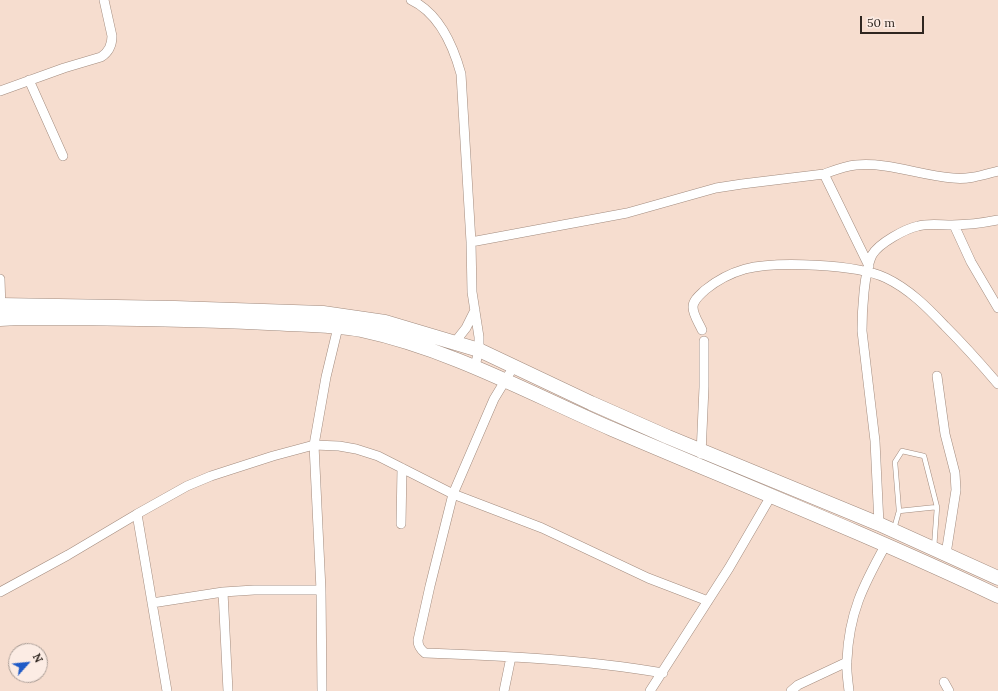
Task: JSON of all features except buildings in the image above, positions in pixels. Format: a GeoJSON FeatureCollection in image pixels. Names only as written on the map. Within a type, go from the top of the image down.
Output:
{"type":"FeatureCollection","features":[{"type":"Feature","properties":{"kind":"main road"},"geometry":{"type":"LineString","coordinates":[[0,305],[175,308],[323,313],[362,330],[430,349],[475,366],[588,418],[771,496],[998,596]]}},
{"type":"Feature","properties":{"kind":"main road"},"geometry":{"type":"LineString","coordinates":[[1,319],[54,318],[385,322],[479,350],[591,403],[702,451],[879,524],[998,578]]}},
{"type":"Feature","properties":{"kind":"street"},"geometry":{"type":"LineString","coordinates":[[0,91],[106,54],[112,42],[112,36],[104,0]]}},
{"type":"Feature","properties":{"kind":"street"},"geometry":{"type":"LineString","coordinates":[[410,0],[434,16],[453,51],[461,74],[471,242],[471,273],[480,337],[479,350],[475,366]]}},
{"type":"Feature","properties":{"kind":"street"},"geometry":{"type":"LineString","coordinates":[[29,80],[63,156]]}},
{"type":"Feature","properties":{"kind":"street"},"geometry":{"type":"LineString","coordinates":[[471,242],[627,213],[716,188],[824,174],[855,165],[870,164],[886,166],[953,178],[975,177],[998,171]]}},
{"type":"Feature","properties":{"kind":"street"},"geometry":{"type":"LineString","coordinates":[[824,174],[868,269]]}},
{"type":"Feature","properties":{"kind":"street"},"geometry":{"type":"LineString","coordinates":[[879,524],[875,441],[862,331],[862,315],[868,269],[873,254],[884,243],[907,230],[918,226],[930,224],[978,224],[998,220]]}},
{"type":"Feature","properties":{"kind":"street"},"geometry":{"type":"LineString","coordinates":[[954,225],[971,262],[998,308]]}},
{"type":"Feature","properties":{"kind":"street"},"geometry":{"type":"LineString","coordinates":[[702,330],[694,314],[694,302],[708,287],[733,273],[746,269],[781,265],[868,269],[895,282],[915,296],[970,352],[998,384]]}},
{"type":"Feature","properties":{"kind":"street"},"geometry":{"type":"LineString","coordinates":[[0,279],[1,319]]}},
{"type":"Feature","properties":{"kind":"street"},"geometry":{"type":"LineString","coordinates":[[455,342],[466,328],[475,310]]}},
{"type":"Feature","properties":{"kind":"street"},"geometry":{"type":"LineString","coordinates":[[322,691],[321,590],[314,445],[326,378],[340,321]]}},
{"type":"Feature","properties":{"kind":"street"},"geometry":{"type":"LineString","coordinates":[[698,465],[702,451],[704,341]]}},
{"type":"Feature","properties":{"kind":"street"},"geometry":{"type":"LineString","coordinates":[[514,366],[494,399],[453,494],[430,586],[418,646],[420,650],[425,653],[573,661],[663,673]]}},
{"type":"Feature","properties":{"kind":"street"},"geometry":{"type":"LineString","coordinates":[[937,376],[945,434],[956,481],[956,490],[940,552]]}},
{"type":"Feature","properties":{"kind":"street"},"geometry":{"type":"LineString","coordinates":[[0,592],[68,555],[187,486],[210,476],[314,445],[339,446],[356,449],[378,456],[453,494],[542,528],[648,578],[708,601]]}},
{"type":"Feature","properties":{"kind":"street"},"geometry":{"type":"LineString","coordinates":[[400,524],[402,468]]}},
{"type":"Feature","properties":{"kind":"street"},"geometry":{"type":"LineString","coordinates":[[650,691],[708,601],[771,496]]}},
{"type":"Feature","properties":{"kind":"street"},"geometry":{"type":"LineString","coordinates":[[137,514],[167,691]]}},
{"type":"Feature","properties":{"kind":"street"},"geometry":{"type":"LineString","coordinates":[[849,691],[847,662],[850,626],[857,603],[867,579],[885,546]]}},
{"type":"Feature","properties":{"kind":"street"},"geometry":{"type":"LineString","coordinates":[[152,604],[223,592],[254,590],[321,590]]}},
{"type":"Feature","properties":{"kind":"street"},"geometry":{"type":"LineString","coordinates":[[223,592],[228,691]]}},
{"type":"Feature","properties":{"kind":"street"},"geometry":{"type":"LineString","coordinates":[[504,691],[511,657]]}},
{"type":"Feature","properties":{"kind":"street"},"geometry":{"type":"LineString","coordinates":[[791,691],[798,685],[847,662]]}},
{"type":"Feature","properties":{"kind":"street"},"geometry":{"type":"LineString","coordinates":[[944,682],[949,691]]}},
{"type":"Feature","properties":{"kind":"lane"},"geometry":{"type":"LineString","coordinates":[[893,531],[899,511],[895,462],[902,451],[924,456],[938,507],[940,552]]}},
{"type":"Feature","properties":{"kind":"lane"},"geometry":{"type":"LineString","coordinates":[[899,511],[938,507]]}}]}
